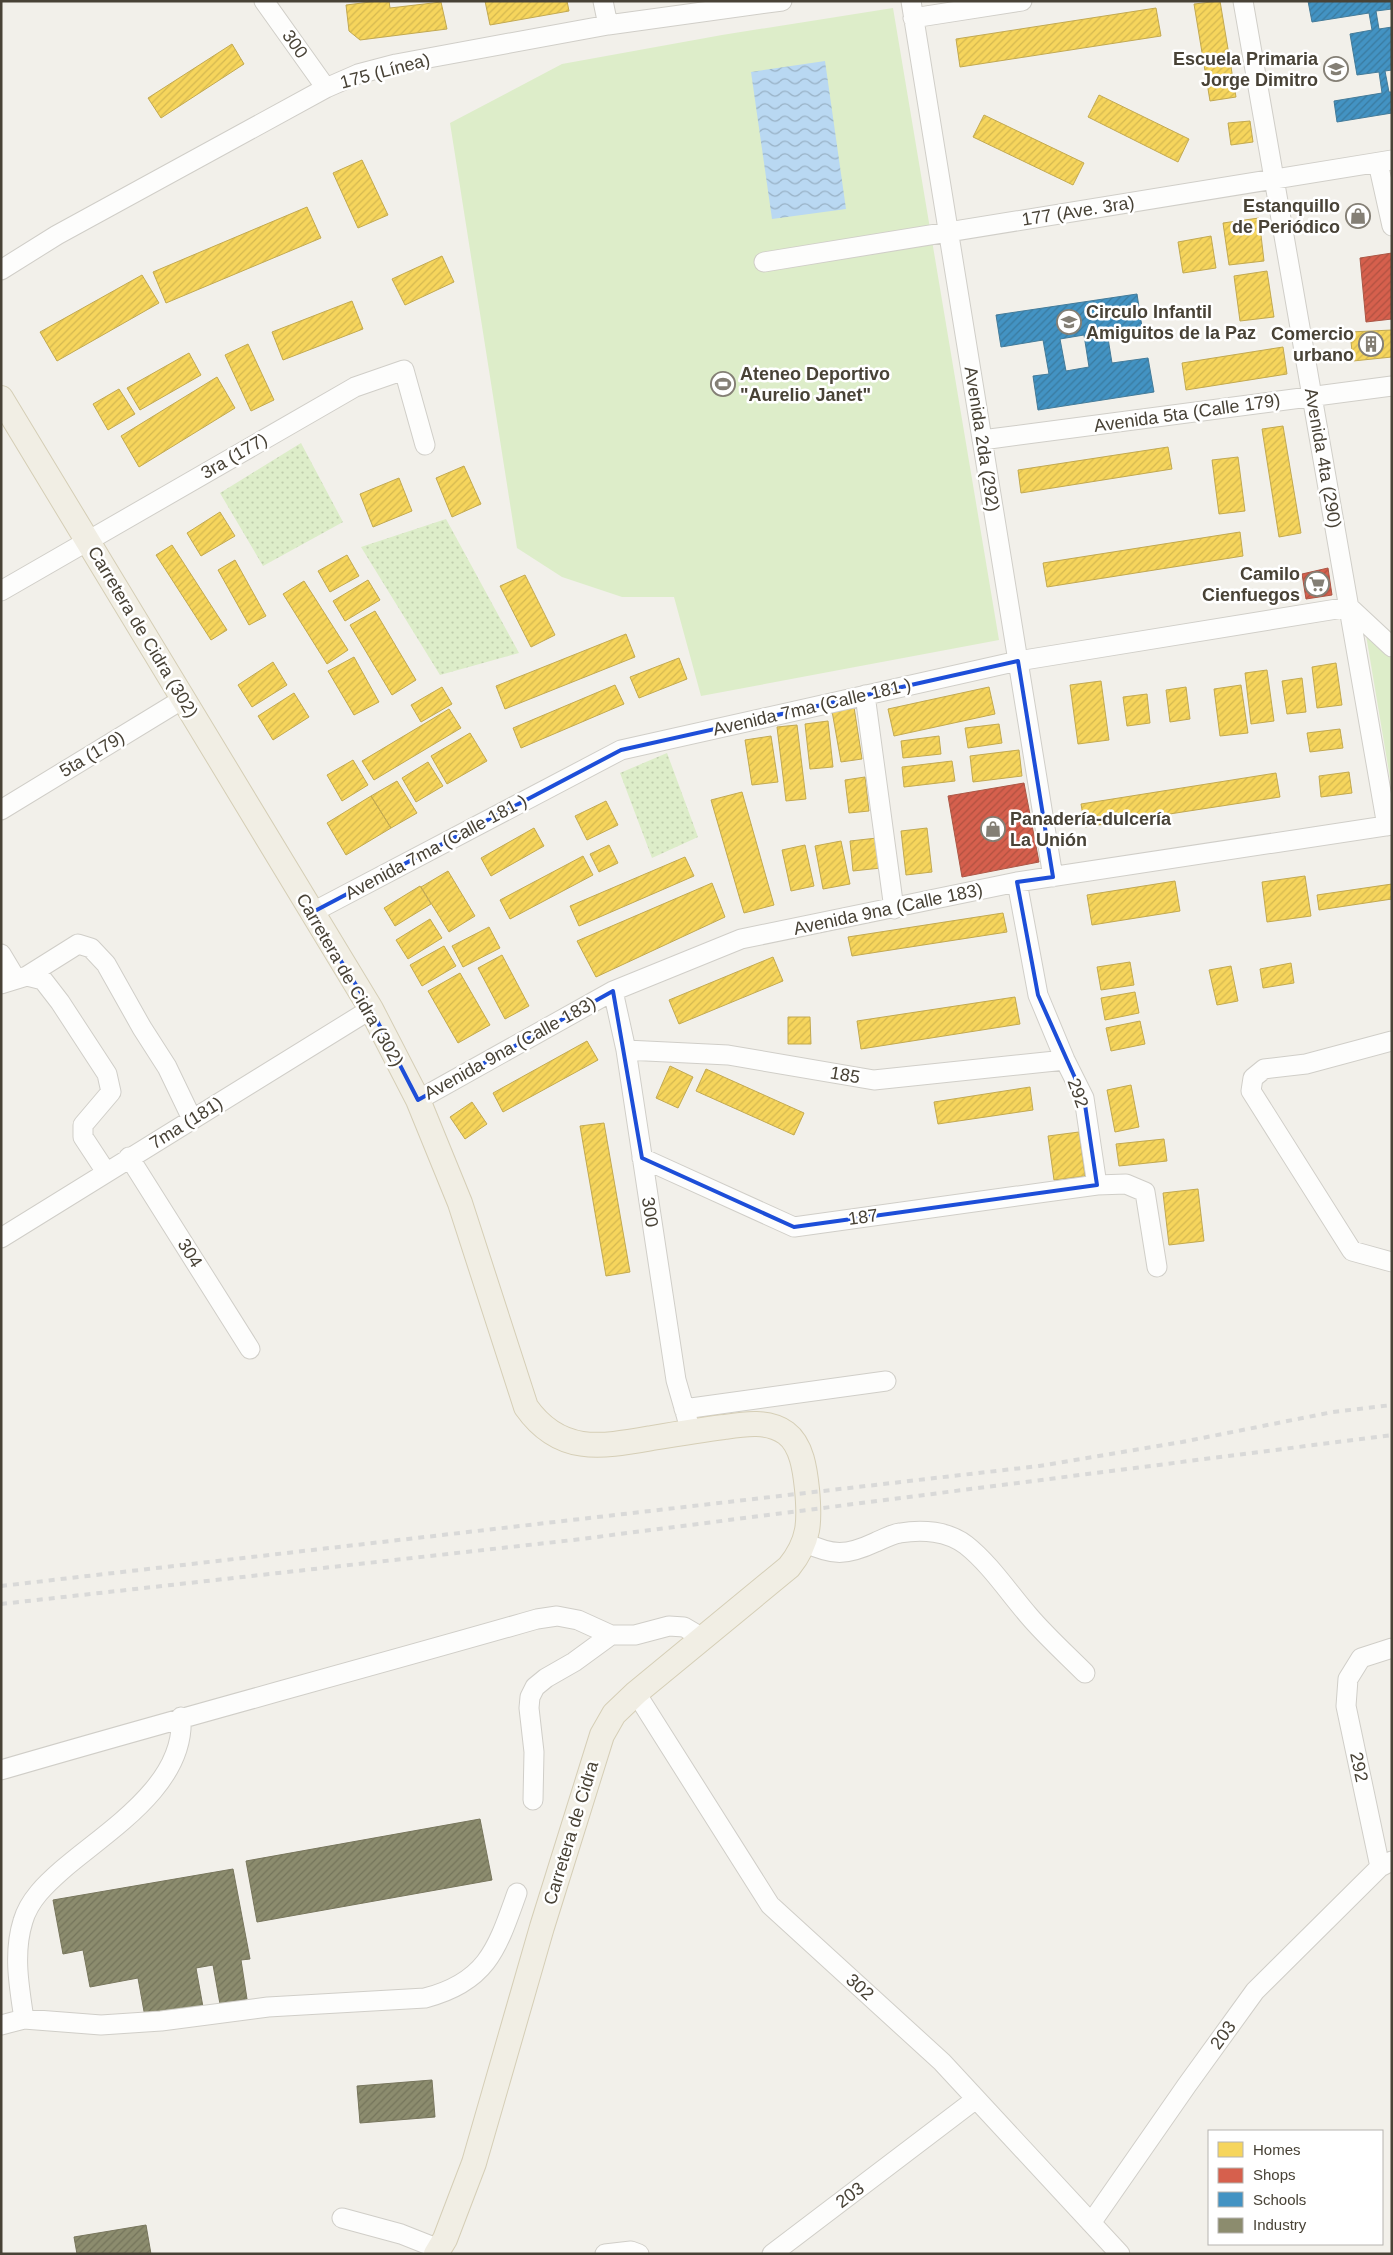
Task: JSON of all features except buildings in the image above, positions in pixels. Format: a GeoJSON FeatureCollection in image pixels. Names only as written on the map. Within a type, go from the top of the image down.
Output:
{"type":"FeatureCollection","features":[{"type":"Feature","properties":{"kind":"main road","name":"Carretera de Cidra (302)"},"geometry":{"type":"LineString","coordinates":[[1,398],[311,913],[371,1009],[418,1100],[460,1202],[526,1407],[537,1422],[554,1435],[578,1444],[610,1446],[741,1424],[775,1427],[788,1434],[797,1445],[803,1460],[807,1485]]}},
{"type":"Feature","properties":{"kind":"main road","name":"Carretera de Cidra"},"geometry":{"type":"LineString","coordinates":[[438,2251],[474,2163],[602,1735],[614,1714],[636,1693],[701,1637],[789,1567],[798,1556],[809,1528],[807,1485]]}},
{"type":"Feature","properties":{"kind":"street"},"geometry":{"type":"LineString","coordinates":[[603,1],[608,25]]}},
{"type":"Feature","properties":{"kind":"street","name":"175 (Línea)"},"geometry":{"type":"LineString","coordinates":[[1,270],[56,235],[326,88],[358,74],[396,64],[608,25],[692,7],[782,1]]}},
{"type":"Feature","properties":{"kind":"street"},"geometry":{"type":"LineString","coordinates":[[912,10],[1022,1]]}},
{"type":"Feature","properties":{"kind":"street","name":"Avenida 4ta (290)"},"geometry":{"type":"LineString","coordinates":[[1243,1],[1349,607],[1390,826]]}},
{"type":"Feature","properties":{"kind":"street","name":"300"},"geometry":{"type":"LineString","coordinates":[[272,4],[326,88]]}},
{"type":"Feature","properties":{"kind":"street","name":"Avenida 2da (292)"},"geometry":{"type":"LineString","coordinates":[[912,10],[1053,877]]}},
{"type":"Feature","properties":{"kind":"street"},"geometry":{"type":"LineString","coordinates":[[1385,162],[1392,226]]}},
{"type":"Feature","properties":{"kind":"street","name":"177 (Ave. 3ra)"},"geometry":{"type":"LineString","coordinates":[[764,262],[1385,162]]}},
{"type":"Feature","properties":{"kind":"street","name":"3ra (177)"},"geometry":{"type":"LineString","coordinates":[[1,591],[355,387],[396,372],[404,370],[425,445]]}},
{"type":"Feature","properties":{"kind":"street","name":"Avenida 5ta (Calle 179)"},"geometry":{"type":"LineString","coordinates":[[982,440],[1392,386]]}},
{"type":"Feature","properties":{"kind":"street"},"geometry":{"type":"LineString","coordinates":[[1349,607],[1392,647]]}},
{"type":"Feature","properties":{"kind":"street","name":"Avenida 7ma (Calle 181 )"},"geometry":{"type":"LineString","coordinates":[[311,913],[621,750],[1018,661],[1349,607]]}},
{"type":"Feature","properties":{"kind":"street"},"geometry":{"type":"LineString","coordinates":[[865,695],[894,909]]}},
{"type":"Feature","properties":{"kind":"street","name":"5ta (179)"},"geometry":{"type":"LineString","coordinates":[[1,810],[183,699]]}},
{"type":"Feature","properties":{"kind":"street","name":"Avenida 9na (Calle 183)"},"geometry":{"type":"LineString","coordinates":[[418,1100],[613,991],[741,939],[894,909],[1017,882],[1390,826]]}},
{"type":"Feature","properties":{"kind":"street","name":"292"},"geometry":{"type":"LineString","coordinates":[[1017,882],[1038,995],[1065,1060],[1084,1098],[1097,1186]]}},
{"type":"Feature","properties":{"kind":"street"},"geometry":{"type":"LineString","coordinates":[[15,980],[78,944],[91,948],[106,964],[142,1028],[167,1067],[192,1119]]}},
{"type":"Feature","properties":{"kind":"street"},"geometry":{"type":"LineString","coordinates":[[1,954],[15,980]]}},
{"type":"Feature","properties":{"kind":"street"},"geometry":{"type":"LineString","coordinates":[[15,980],[43,980],[60,1002],[107,1074],[111,1092],[83,1126],[83,1137],[106,1172]]}},
{"type":"Feature","properties":{"kind":"street","name":"300"},"geometry":{"type":"LineString","coordinates":[[613,991],[626,1050],[676,1380],[690,1432]]}},
{"type":"Feature","properties":{"kind":"street","name":"7ma (181)"},"geometry":{"type":"LineString","coordinates":[[1,1238],[371,1009]]}},
{"type":"Feature","properties":{"kind":"street"},"geometry":{"type":"LineString","coordinates":[[1392,1041],[1306,1064],[1264,1069],[1253,1078],[1251,1091],[1352,1250],[1392,1262]]}},
{"type":"Feature","properties":{"kind":"street","name":"185"},"geometry":{"type":"LineString","coordinates":[[626,1050],[728,1055],[874,1080],[1065,1060]]}},
{"type":"Feature","properties":{"kind":"street","name":"304"},"geometry":{"type":"LineString","coordinates":[[129,1158],[250,1348]]}},
{"type":"Feature","properties":{"kind":"street","name":"187"},"geometry":{"type":"LineString","coordinates":[[642,1158],[794,1227],[1097,1186]]}},
{"type":"Feature","properties":{"kind":"street"},"geometry":{"type":"LineString","coordinates":[[1097,1186],[1126,1184],[1145,1192],[1157,1267]]}},
{"type":"Feature","properties":{"kind":"street"},"geometry":{"type":"LineString","coordinates":[[684,1408],[886,1381]]}},
{"type":"Feature","properties":{"kind":"street"},"geometry":{"type":"LineString","coordinates":[[804,1542],[820,1550],[840,1554],[859,1551],[897,1533],[914,1531],[934,1532],[950,1536],[966,1545],[977,1556],[1031,1619],[1085,1673]]}},
{"type":"Feature","properties":{"kind":"street"},"geometry":{"type":"LineString","coordinates":[[1,1770],[181,1717],[537,1619],[557,1616],[578,1620],[611,1634],[635,1635],[669,1626],[684,1627],[701,1637]]}},
{"type":"Feature","properties":{"kind":"street"},"geometry":{"type":"LineString","coordinates":[[533,1800],[534,1752],[529,1708],[530,1697],[535,1687],[546,1678],[574,1662],[611,1634]]}},
{"type":"Feature","properties":{"kind":"street","name":"292"},"geometry":{"type":"LineString","coordinates":[[1386,1864],[1346,1706],[1348,1679],[1361,1658],[1392,1648]]}},
{"type":"Feature","properties":{"kind":"street","name":"302"},"geometry":{"type":"LineString","coordinates":[[636,1693],[770,1905],[942,2062],[1120,2254]]}},
{"type":"Feature","properties":{"kind":"street"},"geometry":{"type":"LineString","coordinates":[[24,2019],[17,1972],[23,1920],[31,1902],[47,1883],[146,1799],[168,1770],[178,1748],[182,1731],[181,1717]]}},
{"type":"Feature","properties":{"kind":"street","name":"203"},"geometry":{"type":"LineString","coordinates":[[1090,2223],[1187,2084],[1256,1991],[1386,1864]]}},
{"type":"Feature","properties":{"kind":"street"},"geometry":{"type":"LineString","coordinates":[[1,2025],[24,2019],[101,2025],[162,2021],[268,2007],[424,1998],[446,1993],[470,1979],[488,1961],[501,1940],[517,1893]]}},
{"type":"Feature","properties":{"kind":"street","name":"203"},"geometry":{"type":"LineString","coordinates":[[772,2254],[976,2099]]}},
{"type":"Feature","properties":{"kind":"street"},"geometry":{"type":"LineString","coordinates":[[342,2218],[402,2234],[438,2251]]}},
{"type":"Feature","properties":{"kind":"street"},"geometry":{"type":"LineString","coordinates":[[605,2254],[631,2251],[640,2254]]}},
{"type":"Feature","properties":{"kind":"highlighted area"},"geometry":{"type":"Polygon","coordinates":[[[1018,661],[1053,877],[1017,882],[1038,995],[1084,1098],[1097,1185],[794,1227],[642,1158],[613,991],[418,1100],[371,1009],[311,913],[621,750],[1018,661]]]}},
{"type":"Feature","properties":{"kind":"green space","name":"Ateneo Deportivo \"Aurelio Janet\""},"geometry":{"type":"Polygon","coordinates":[[[893,8],[999,640],[701,696],[674,597],[622,597],[562,577],[517,548],[450,123],[562,64],[722,35],[893,8]]]}},
{"type":"Feature","properties":{"kind":"green space"},"geometry":{"type":"Polygon","coordinates":[[[301,443],[343,522],[263,566],[220,493],[301,443]]]}},
{"type":"Feature","properties":{"kind":"green space"},"geometry":{"type":"Polygon","coordinates":[[[446,519],[519,653],[440,675],[361,547],[446,519]]]}},
{"type":"Feature","properties":{"kind":"green space"},"geometry":{"type":"Polygon","coordinates":[[[1366,635],[1392,659],[1392,790],[1366,635]]]}},
{"type":"Feature","properties":{"kind":"green space"},"geometry":{"type":"Polygon","coordinates":[[[667,753],[698,837],[652,858],[620,773],[667,753]]]}},
{"type":"Feature","properties":{"kind":"water"},"geometry":{"type":"Polygon","coordinates":[[[825,61],[846,209],[772,219],[751,72],[825,61]]]}},
{"type":"Feature","properties":{"kind":"railway"},"geometry":{"type":"LineString","coordinates":[[1,1586],[1039,1466],[1182,1442],[1333,1412],[1392,1405]]}},
{"type":"Feature","properties":{"kind":"railway"},"geometry":{"type":"LineString","coordinates":[[1,1604],[573,1540],[1392,1435]]}},
{"type":"Feature","properties":{"kind":"place","name":"Escuela Primaria Jorge Dimitro"},"geometry":{"type":"Point","coordinates":[1336,69]}},
{"type":"Feature","properties":{"kind":"place","name":"Estanquillo de Periódico"},"geometry":{"type":"Point","coordinates":[1358,216]}},
{"type":"Feature","properties":{"kind":"place","name":"Circulo Infantil Amiguitos de la Paz"},"geometry":{"type":"Point","coordinates":[1069,322]}},
{"type":"Feature","properties":{"kind":"place","name":"Comercio urbano"},"geometry":{"type":"Point","coordinates":[1371,344]}},
{"type":"Feature","properties":{"kind":"place","name":"Ateneo Deportivo \"Aurelio Janet\""},"geometry":{"type":"Point","coordinates":[723,384]}},
{"type":"Feature","properties":{"kind":"place","name":"Camilo Cienfuegos"},"geometry":{"type":"Point","coordinates":[1317,584]}},
{"type":"Feature","properties":{"kind":"place","name":"Panadería-dulcería La Unión"},"geometry":{"type":"Point","coordinates":[993,829]}}]}
